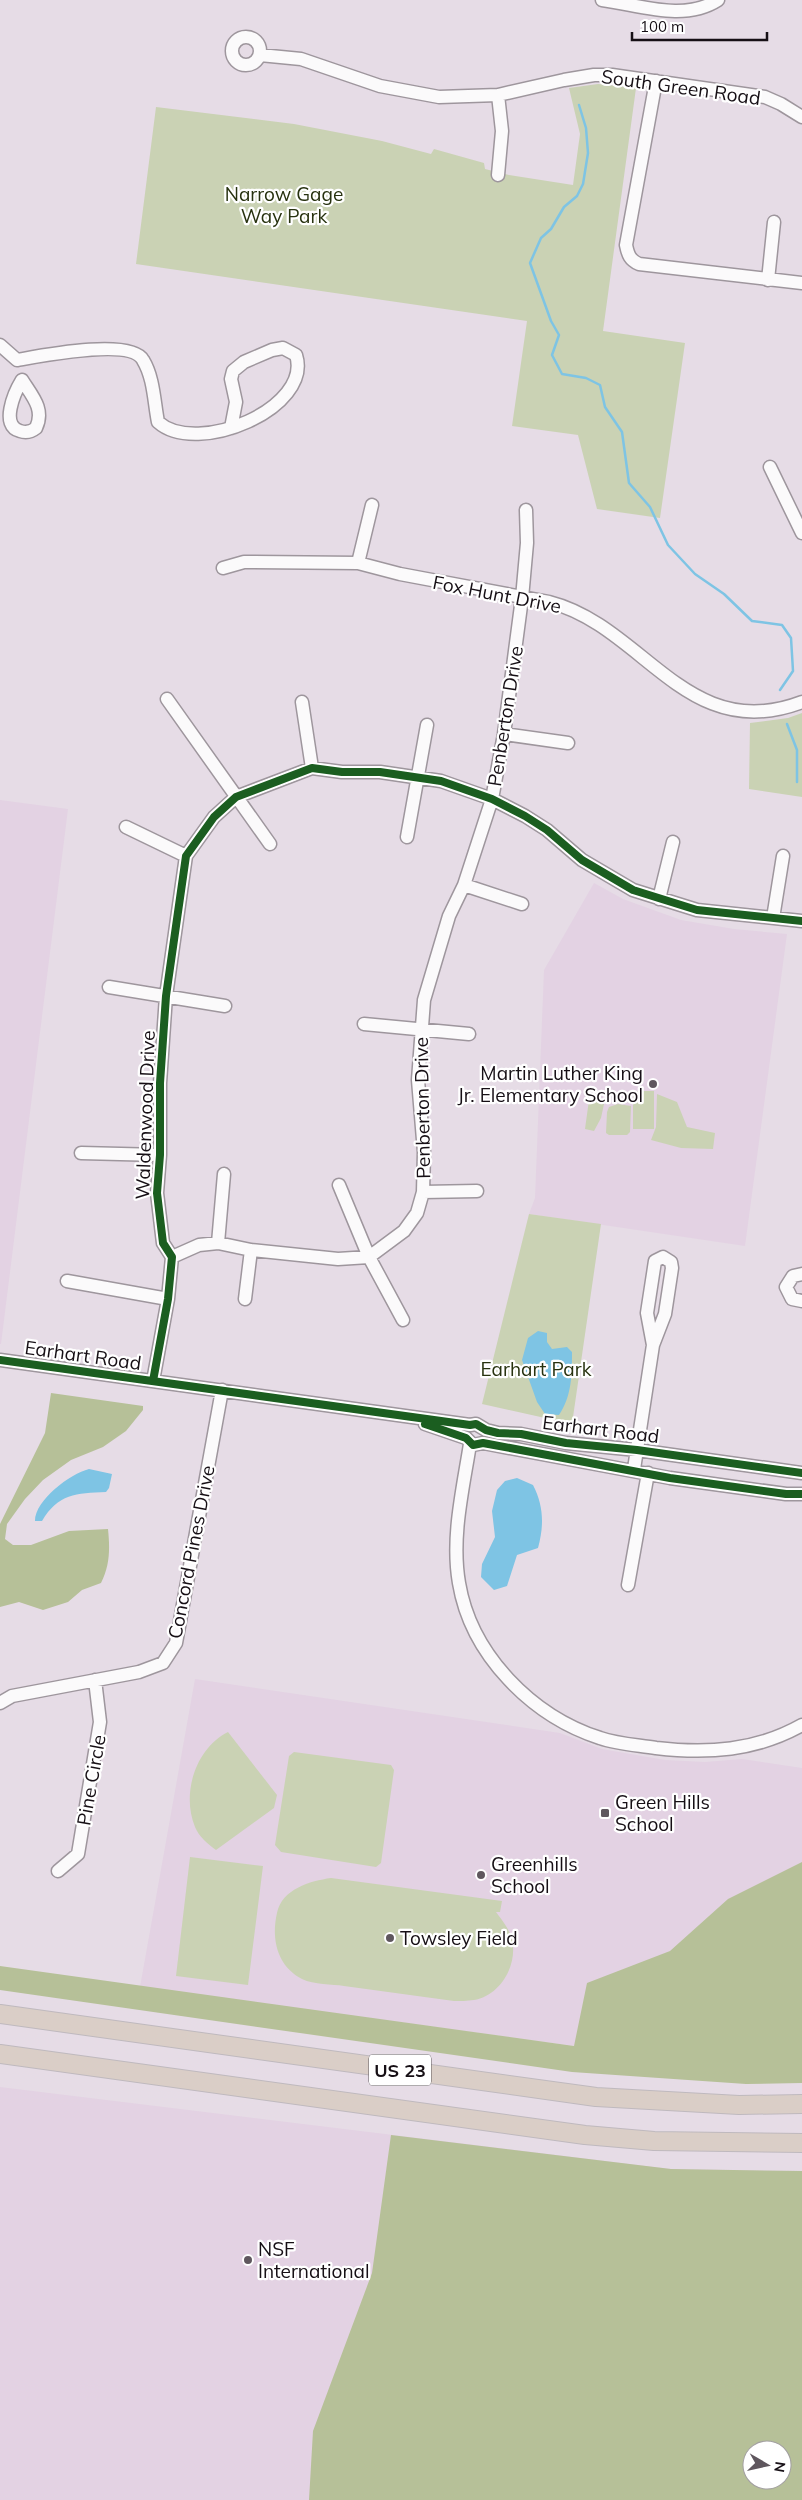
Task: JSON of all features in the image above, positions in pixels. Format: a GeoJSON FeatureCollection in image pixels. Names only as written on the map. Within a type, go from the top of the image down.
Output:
{"type":"FeatureCollection","features":[{"type":"Feature","properties":{"kind":"highway","name":"US 23"},"geometry":{"type":"LineString","coordinates":[[0,2014],[596,2097],[739,2105],[802,2104]]}},
{"type":"Feature","properties":{"kind":"highway","name":"US 23"},"geometry":{"type":"LineString","coordinates":[[0,2054],[584,2135],[654,2141],[802,2144]]}},
{"type":"Feature","properties":{"kind":"street"},"geometry":{"type":"LineString","coordinates":[[602,0],[676,12],[696,10],[714,2]]}},
{"type":"Feature","properties":{"kind":"street","name":"South Green Road"},"geometry":{"type":"LineString","coordinates":[[260,55],[301,60],[400,91],[439,97],[498,96],[594,75],[612,75],[765,97],[802,117]]}},
{"type":"Feature","properties":{"kind":"street"},"geometry":{"type":"LineString","coordinates":[[656,81],[626,245],[628,255],[639,264],[802,283]]}},
{"type":"Feature","properties":{"kind":"street"},"geometry":{"type":"LineString","coordinates":[[498,96],[502,131],[498,176]]}},
{"type":"Feature","properties":{"kind":"street"},"geometry":{"type":"LineString","coordinates":[[768,280],[774,222]]}},
{"type":"Feature","properties":{"kind":"street"},"geometry":{"type":"LineString","coordinates":[[0,345],[17,360],[22,380]]}},
{"type":"Feature","properties":{"kind":"street"},"geometry":{"type":"LineString","coordinates":[[17,360],[73,350],[134,352],[143,358],[152,383],[158,422],[166,429],[186,435],[204,435],[230,428],[263,414],[282,401],[296,377],[296,355],[290,350],[283,348],[272,350],[244,362],[233,370],[231,378],[236,402],[230,428]]}},
{"type":"Feature","properties":{"kind":"street"},"geometry":{"type":"LineString","coordinates":[[770,467],[802,534]]}},
{"type":"Feature","properties":{"kind":"street"},"geometry":{"type":"LineString","coordinates":[[358,563],[372,505]]}},
{"type":"Feature","properties":{"kind":"street","name":"Penberton Drive"},"geometry":{"type":"LineString","coordinates":[[369,1256],[404,1231],[416,1213],[423,1192],[424,1152],[418,1080],[420,1030],[424,1000],[449,916],[464,885],[492,799],[504,734],[522,598],[528,543],[526,510]]}},
{"type":"Feature","properties":{"kind":"street","name":"Fox Hunt Drive"},"geometry":{"type":"LineString","coordinates":[[223,568],[244,562],[358,563],[400,574],[568,606],[606,630],[686,692],[704,701],[746,711],[769,711],[802,702]]}},
{"type":"Feature","properties":{"kind":"street"},"geometry":{"type":"LineString","coordinates":[[167,698],[270,844]]}},
{"type":"Feature","properties":{"kind":"street"},"geometry":{"type":"LineString","coordinates":[[302,702],[312,768]]}},
{"type":"Feature","properties":{"kind":"street"},"geometry":{"type":"LineString","coordinates":[[406,837],[427,725]]}},
{"type":"Feature","properties":{"kind":"street"},"geometry":{"type":"LineString","coordinates":[[504,734],[568,743]]}},
{"type":"Feature","properties":{"kind":"street","name":"Waldenwood Drive"},"geometry":{"type":"LineString","coordinates":[[153,1381],[168,1300],[172,1257],[164,1243],[157,1193],[160,1156],[160,1083],[166,996],[186,856],[214,817],[236,796],[312,768],[418,777],[441,781],[492,799],[546,830],[582,860],[633,890],[697,910],[802,921]]}},
{"type":"Feature","properties":{"kind":"street"},"geometry":{"type":"LineString","coordinates":[[126,827],[186,856]]}},
{"type":"Feature","properties":{"kind":"street"},"geometry":{"type":"LineString","coordinates":[[659,899],[673,842]]}},
{"type":"Feature","properties":{"kind":"street"},"geometry":{"type":"LineString","coordinates":[[773,918],[783,856]]}},
{"type":"Feature","properties":{"kind":"street"},"geometry":{"type":"LineString","coordinates":[[464,885],[522,904]]}},
{"type":"Feature","properties":{"kind":"street"},"geometry":{"type":"LineString","coordinates":[[109,987],[225,1006]]}},
{"type":"Feature","properties":{"kind":"street"},"geometry":{"type":"LineString","coordinates":[[364,1024],[469,1034]]}},
{"type":"Feature","properties":{"kind":"street","name":"Waldenwood Drive"},"geometry":{"type":"LineString","coordinates":[[82,1153],[160,1156]]}},
{"type":"Feature","properties":{"kind":"street"},"geometry":{"type":"LineString","coordinates":[[218,1243],[224,1174]]}},
{"type":"Feature","properties":{"kind":"street"},"geometry":{"type":"LineString","coordinates":[[339,1185],[369,1256],[403,1320]]}},
{"type":"Feature","properties":{"kind":"street"},"geometry":{"type":"LineString","coordinates":[[423,1192],[477,1192]]}},
{"type":"Feature","properties":{"kind":"street"},"geometry":{"type":"LineString","coordinates":[[172,1257],[199,1245],[218,1243],[252,1250],[338,1259],[369,1256]]}},
{"type":"Feature","properties":{"kind":"street"},"geometry":{"type":"LineString","coordinates":[[245,1299],[252,1250]]}},
{"type":"Feature","properties":{"kind":"street"},"geometry":{"type":"LineString","coordinates":[[634,1470],[653,1345],[665,1314],[672,1268],[671,1262],[662,1257],[655,1260],[647,1313],[653,1345]]}},
{"type":"Feature","properties":{"kind":"street"},"geometry":{"type":"LineString","coordinates":[[802,1274],[793,1276],[786,1287],[792,1299],[802,1300]]}},
{"type":"Feature","properties":{"kind":"street"},"geometry":{"type":"LineString","coordinates":[[68,1281],[168,1300]]}},
{"type":"Feature","properties":{"kind":"street","name":"Earhart Road"},"geometry":{"type":"LineString","coordinates":[[0,1360],[399,1416],[470,1425],[480,1424],[486,1430],[566,1443],[637,1450],[802,1473]]}},
{"type":"Feature","properties":{"kind":"street","name":"Concord Pines Drive"},"geometry":{"type":"LineString","coordinates":[[0,1703],[12,1696],[139,1672],[163,1663],[176,1643],[222,1390]]}},
{"type":"Feature","properties":{"kind":"street","name":"Earhart Road"},"geometry":{"type":"LineString","coordinates":[[399,1416],[475,1443],[679,1479],[786,1494],[802,1494]]}},
{"type":"Feature","properties":{"kind":"street"},"geometry":{"type":"LineString","coordinates":[[470,1425],[466,1430],[475,1443]]}},
{"type":"Feature","properties":{"kind":"street"},"geometry":{"type":"LineString","coordinates":[[486,1430],[487,1437],[475,1443],[462,1493],[458,1519],[457,1552],[459,1583],[475,1630],[500,1670],[525,1696],[549,1714],[600,1739],[684,1751],[708,1752],[740,1748],[766,1742],[802,1725]]}},
{"type":"Feature","properties":{"kind":"street"},"geometry":{"type":"LineString","coordinates":[[628,1586],[648,1473]]}},
{"type":"Feature","properties":{"kind":"street","name":"Pine Circle"},"geometry":{"type":"LineString","coordinates":[[58,1871],[78,1854],[100,1722],[95,1680]]}},
{"type":"Feature","properties":{"kind":"shaded area"},"geometry":{"type":"Polygon","coordinates":[[[0,800],[68,809],[1,1344],[0,1344],[0,800]]]}},
{"type":"Feature","properties":{"kind":"shaded area","name":"Martin Luther King Jr. Elementary School"},"geometry":{"type":"Polygon","coordinates":[[[594,883],[623,899],[681,920],[734,929],[787,934],[745,1246],[529,1214],[535,1198],[544,970],[594,883]]]}},
{"type":"Feature","properties":{"kind":"shaded area","name":"Greenhills School"},"geometry":{"type":"Polygon","coordinates":[[[195,1679],[560,1733],[602,1749],[665,1760],[705,1762],[742,1759],[802,1768],[802,1992],[575,2046],[140,1987],[195,1679]]]}},
{"type":"Feature","properties":{"kind":"shaded area"},"geometry":{"type":"Polygon","coordinates":[[[0,2087],[671,2169],[802,2171],[802,2500],[0,2500],[0,2087]]]}},
{"type":"Feature","properties":{"kind":"green space","name":"Narrow Gage Way Park"},"geometry":{"type":"Polygon","coordinates":[[[598,84],[636,88],[603,331],[685,343],[660,518],[597,509],[578,435],[512,426],[527,321],[136,264],[156,107],[294,124],[382,141],[431,154],[434,149],[484,163],[485,169],[509,175],[573,185],[580,134],[569,88],[598,84]]]}},
{"type":"Feature","properties":{"kind":"green space"},"geometry":{"type":"Polygon","coordinates":[[[802,713],[802,797],[749,789],[750,723],[788,718],[802,713]]]}},
{"type":"Feature","properties":{"kind":"green space"},"geometry":{"type":"Polygon","coordinates":[[[633,1091],[654,1091],[654,1129],[633,1129],[633,1091]]]}},
{"type":"Feature","properties":{"kind":"green space"},"geometry":{"type":"Polygon","coordinates":[[[657,1094],[677,1102],[687,1127],[715,1133],[713,1149],[681,1148],[651,1140],[656,1127],[657,1094]]]}},
{"type":"Feature","properties":{"kind":"green space"},"geometry":{"type":"Polygon","coordinates":[[[598,1097],[604,1104],[601,1118],[594,1131],[585,1129],[589,1100],[598,1097]]]}},
{"type":"Feature","properties":{"kind":"green space"},"geometry":{"type":"Polygon","coordinates":[[[618,1104],[631,1106],[630,1132],[627,1135],[609,1135],[606,1133],[607,1112],[609,1107],[618,1104]]]}},
{"type":"Feature","properties":{"kind":"green space","name":"Earhart Park"},"geometry":{"type":"Polygon","coordinates":[[[529,1214],[601,1224],[572,1424],[482,1404],[529,1214]]]}},
{"type":"Feature","properties":{"kind":"green space"},"geometry":{"type":"Polygon","coordinates":[[[51,1393],[143,1406],[143,1410],[126,1431],[103,1447],[71,1460],[43,1480],[25,1499],[7,1524],[5,1539],[13,1545],[31,1545],[69,1531],[108,1529],[108,1563],[101,1583],[82,1590],[68,1602],[43,1610],[19,1602],[0,1607],[0,1524],[45,1433],[51,1393]]]}},
{"type":"Feature","properties":{"kind":"green space"},"geometry":{"type":"Polygon","coordinates":[[[228,1732],[277,1795],[274,1808],[216,1850],[201,1837],[195,1827],[191,1814],[191,1786],[194,1773],[207,1749],[228,1732]]]}},
{"type":"Feature","properties":{"kind":"green space"},"geometry":{"type":"Polygon","coordinates":[[[294,1752],[391,1765],[394,1770],[381,1863],[376,1867],[281,1852],[275,1845],[289,1756],[294,1752]]]}},
{"type":"Feature","properties":{"kind":"green space"},"geometry":{"type":"Polygon","coordinates":[[[190,1857],[263,1866],[248,1985],[176,1976],[190,1857]]]}},
{"type":"Feature","properties":{"kind":"green space"},"geometry":{"type":"Polygon","coordinates":[[[802,1862],[802,2083],[746,2084],[572,2072],[0,1990],[0,1966],[574,2046],[587,1983],[670,1951],[728,1899],[802,1862]]]}},
{"type":"Feature","properties":{"kind":"green space"},"geometry":{"type":"Polygon","coordinates":[[[331,1878],[502,1901],[500,1912],[496,1912],[510,1933],[513,1950],[512,1959],[505,1978],[499,1986],[483,1997],[474,2000],[456,2001],[317,1983],[302,1979],[287,1967],[278,1951],[275,1932],[277,1913],[280,1905],[291,1892],[314,1881],[331,1878]]]}},
{"type":"Feature","properties":{"kind":"green space"},"geometry":{"type":"Polygon","coordinates":[[[391,2135],[671,2169],[802,2171],[802,2500],[309,2500],[313,2431],[372,2273],[391,2135]]]}},
{"type":"Feature","properties":{"kind":"water"},"geometry":{"type":"Polygon","coordinates":[[[538,1331],[547,1333],[547,1342],[552,1349],[567,1347],[572,1352],[569,1393],[559,1415],[545,1414],[537,1402],[522,1360],[528,1338],[538,1331]]]}},
{"type":"Feature","properties":{"kind":"water"},"geometry":{"type":"Polygon","coordinates":[[[89,1469],[112,1474],[109,1488],[106,1492],[77,1494],[61,1500],[48,1512],[42,1521],[35,1521],[41,1505],[55,1489],[73,1476],[89,1469]]]}},
{"type":"Feature","properties":{"kind":"water"},"geometry":{"type":"Polygon","coordinates":[[[517,1478],[533,1485],[537,1493],[542,1516],[540,1540],[538,1548],[517,1555],[507,1586],[494,1590],[481,1577],[482,1564],[495,1537],[492,1511],[497,1490],[505,1481],[517,1478]]]}},
{"type":"Feature","properties":{"kind":"waterway"},"geometry":{"type":"LineString","coordinates":[[579,105],[586,128],[588,153],[583,184],[577,196],[564,207],[551,229],[541,238],[530,263],[551,321],[559,335],[552,355],[562,374],[586,378],[600,385],[605,407],[622,432],[629,483],[650,507],[668,545],[695,574],[724,594],[752,621],[782,625],[791,638],[793,671],[780,690]]}},
{"type":"Feature","properties":{"kind":"waterway"},"geometry":{"type":"LineString","coordinates":[[787,724],[797,750],[797,782]]}},
{"type":"Feature","properties":{"kind":"cycle path"},"geometry":{"type":"LineString","coordinates":[[153,1381],[168,1299],[172,1257],[163,1243],[157,1193],[160,1155],[160,1083],[166,996],[186,856],[214,817],[236,797],[312,768],[342,772],[380,772],[441,781],[492,799],[525,816],[547,830],[582,860],[633,890],[697,910],[802,921]]}},
{"type":"Feature","properties":{"kind":"cycle path"},"geometry":{"type":"LineString","coordinates":[[0,1360],[470,1425],[476,1424],[486,1430],[498,1433],[521,1434],[566,1443],[637,1450],[802,1473]]}},
{"type":"Feature","properties":{"kind":"cycle path"},"geometry":{"type":"LineString","coordinates":[[425,1424],[466,1438],[473,1445],[483,1443],[670,1478],[786,1494],[802,1494]]}},
{"type":"Feature","properties":{"kind":"place","name":"Martin Luther King Jr. Elementary School"},"geometry":{"type":"Point","coordinates":[653,1084]}},
{"type":"Feature","properties":{"kind":"place","name":"Green Hills School"},"geometry":{"type":"Point","coordinates":[605,1813]}},
{"type":"Feature","properties":{"kind":"place","name":"Greenhills School"},"geometry":{"type":"Point","coordinates":[481,1875]}},
{"type":"Feature","properties":{"kind":"place","name":"Towsley Field"},"geometry":{"type":"Point","coordinates":[390,1938]}},
{"type":"Feature","properties":{"kind":"place","name":"NSF International"},"geometry":{"type":"Point","coordinates":[248,2260]}}]}
